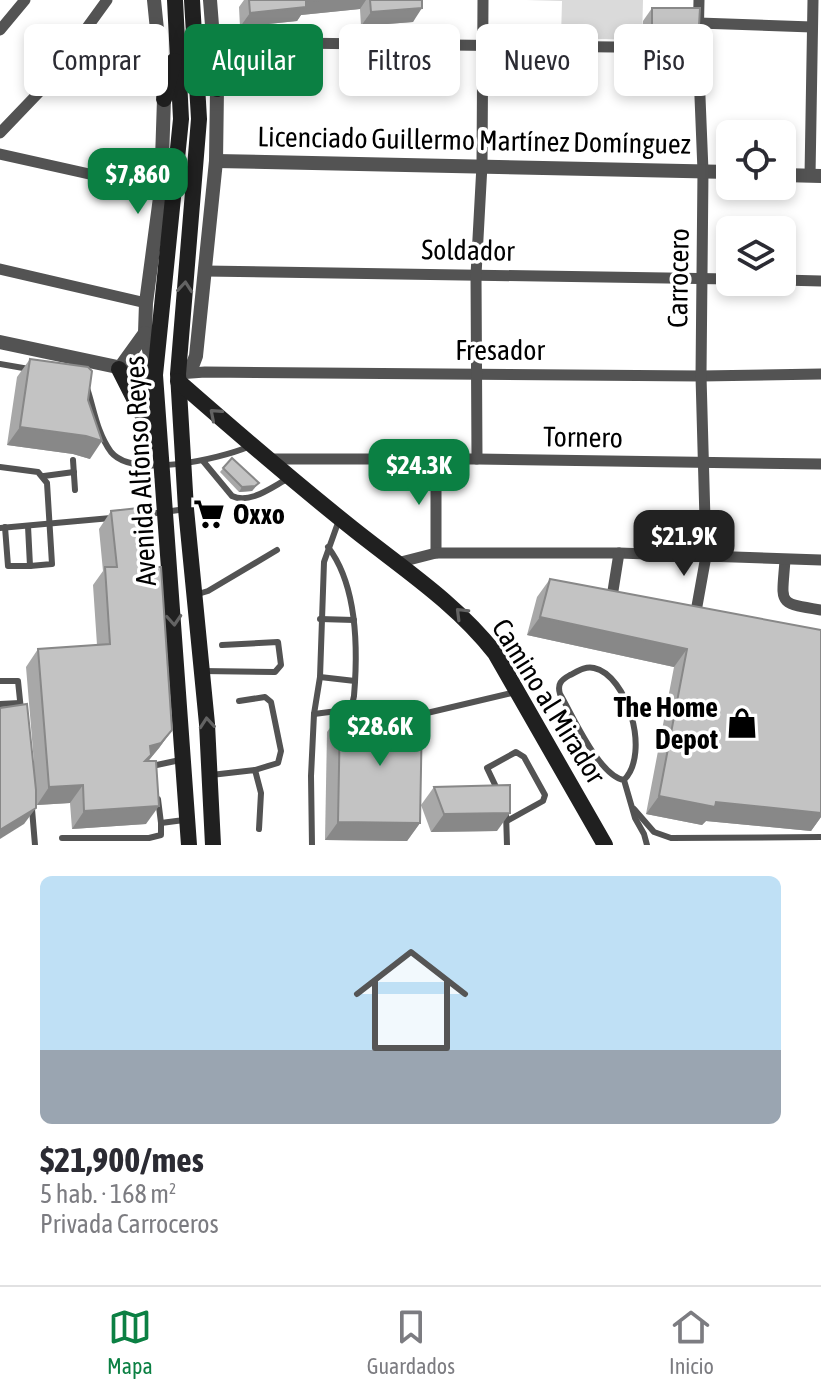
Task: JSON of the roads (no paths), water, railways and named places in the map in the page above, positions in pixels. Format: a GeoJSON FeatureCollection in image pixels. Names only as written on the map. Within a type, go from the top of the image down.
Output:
{"type":"FeatureCollection","features":[{"type":"Feature","properties":{"kind":"main road","name":"Avenida Alfonso Reyes"},"geometry":{"type":"LineString","coordinates":[[175,0],[181,119],[155,375],[187,836]]}},
{"type":"Feature","properties":{"kind":"main road","name":"Avenida Alfonso Reyes"},"geometry":{"type":"LineString","coordinates":[[192,0],[194,24]]}},
{"type":"Feature","properties":{"kind":"main road"},"geometry":{"type":"LineString","coordinates":[[164,99],[178,44]]}},
{"type":"Feature","properties":{"kind":"main road","name":"Avenida Alfonso Reyes"},"geometry":{"type":"LineString","coordinates":[[198,96],[199,119],[178,377],[182,464],[211,775],[212,837]]}},
{"type":"Feature","properties":{"kind":"main road"},"geometry":{"type":"LineString","coordinates":[[119,369],[161,456]]}},
{"type":"Feature","properties":{"kind":"main road"},"geometry":{"type":"LineString","coordinates":[[155,375],[178,377]]}},
{"type":"Feature","properties":{"kind":"main road","name":"Camino al Mirador"},"geometry":{"type":"LineString","coordinates":[[178,377],[252,446],[450,603],[476,628],[518,691],[605,845]]}},
{"type":"Feature","properties":{"kind":"main road"},"geometry":{"type":"LineString","coordinates":[[212,837],[222,845]]}},
{"type":"Feature","properties":{"kind":"street"},"geometry":{"type":"LineString","coordinates":[[3,22],[25,0]]}},
{"type":"Feature","properties":{"kind":"street"},"geometry":{"type":"LineString","coordinates":[[0,133],[44,87],[107,0]]}},
{"type":"Feature","properties":{"kind":"street"},"geometry":{"type":"LineString","coordinates":[[0,342],[77,364],[155,375],[145,333],[161,190],[164,99],[154,0]]}},
{"type":"Feature","properties":{"kind":"street"},"geometry":{"type":"LineString","coordinates":[[210,0],[212,24]]}},
{"type":"Feature","properties":{"kind":"street"},"geometry":{"type":"LineString","coordinates":[[483,0],[484,24]]}},
{"type":"Feature","properties":{"kind":"street","name":"Carrocero"},"geometry":{"type":"LineString","coordinates":[[699,0],[699,23]]}},
{"type":"Feature","properties":{"kind":"street"},"geometry":{"type":"LineString","coordinates":[[796,175],[816,176],[817,61],[812,27],[813,0]]}},
{"type":"Feature","properties":{"kind":"street"},"geometry":{"type":"LineString","coordinates":[[699,23],[812,27]]}},
{"type":"Feature","properties":{"kind":"street"},"geometry":{"type":"LineString","coordinates":[[323,43],[476,45]]}},
{"type":"Feature","properties":{"kind":"street"},"geometry":{"type":"LineString","coordinates":[[178,377],[193,364],[196,356],[216,161],[217,96]]}},
{"type":"Feature","properties":{"kind":"street"},"geometry":{"type":"LineString","coordinates":[[477,459],[476,275],[484,96]]}},
{"type":"Feature","properties":{"kind":"street","name":"Carrocero"},"geometry":{"type":"LineString","coordinates":[[697,606],[706,556],[701,376],[703,171],[700,96]]}},
{"type":"Feature","properties":{"kind":"street"},"geometry":{"type":"LineString","coordinates":[[0,154],[161,190]]}},
{"type":"Feature","properties":{"kind":"street","name":"Licenciado Guillermo Martínez Domínguez"},"geometry":{"type":"LineString","coordinates":[[216,161],[716,171]]}},
{"type":"Feature","properties":{"kind":"street"},"geometry":{"type":"LineString","coordinates":[[0,269],[146,303]]}},
{"type":"Feature","properties":{"kind":"street","name":"Soldador"},"geometry":{"type":"LineString","coordinates":[[205,271],[716,278]]}},
{"type":"Feature","properties":{"kind":"street"},"geometry":{"type":"LineString","coordinates":[[796,280],[821,281]]}},
{"type":"Feature","properties":{"kind":"street"},"geometry":{"type":"LineString","coordinates":[[119,369],[145,333]]}},
{"type":"Feature","properties":{"kind":"street","name":"Fresador"},"geometry":{"type":"LineString","coordinates":[[178,377],[205,372],[821,374]]}},
{"type":"Feature","properties":{"kind":"street","name":"Tornero"},"geometry":{"type":"LineString","coordinates":[[269,459],[821,464]]}},
{"type":"Feature","properties":{"kind":"street"},"geometry":{"type":"LineString","coordinates":[[436,461],[436,553]]}},
{"type":"Feature","properties":{"kind":"street"},"geometry":{"type":"LineString","coordinates":[[397,563],[436,553],[619,553],[821,560]]}},
{"type":"Feature","properties":{"kind":"street"},"geometry":{"type":"LineString","coordinates":[[612,597],[619,553]]}},
{"type":"Feature","properties":{"kind":"street"},"geometry":{"type":"LineString","coordinates":[[785,560],[782,596],[785,602],[821,610]]}},
{"type":"Feature","properties":{"kind":"lane"},"geometry":{"type":"LineString","coordinates":[[0,364],[44,372]]}},
{"type":"Feature","properties":{"kind":"lane"},"geometry":{"type":"LineString","coordinates":[[82,381],[88,389],[91,408],[101,433],[119,459],[146,466],[161,456],[182,464],[252,446]]}},
{"type":"Feature","properties":{"kind":"lane"},"geometry":{"type":"LineString","coordinates":[[73,460],[75,490]]}},
{"type":"Feature","properties":{"kind":"lane"},"geometry":{"type":"LineString","coordinates":[[203,461],[232,496],[239,499],[249,498],[290,477]]}},
{"type":"Feature","properties":{"kind":"lane"},"geometry":{"type":"LineString","coordinates":[[0,467],[38,472],[47,483],[50,525],[52,564],[8,566],[3,527],[50,525],[119,517]]}},
{"type":"Feature","properties":{"kind":"lane"},"geometry":{"type":"LineString","coordinates":[[44,476],[74,472]]}},
{"type":"Feature","properties":{"kind":"lane"},"geometry":{"type":"LineString","coordinates":[[134,515],[186,509]]}},
{"type":"Feature","properties":{"kind":"lane"},"geometry":{"type":"LineString","coordinates":[[312,845],[311,776],[314,714],[320,677],[324,562],[340,518]]}},
{"type":"Feature","properties":{"kind":"lane"},"geometry":{"type":"LineString","coordinates":[[28,526],[30,566]]}},
{"type":"Feature","properties":{"kind":"lane"},"geometry":{"type":"LineString","coordinates":[[314,714],[345,710],[352,705],[355,681],[354,620],[344,575],[328,547]]}},
{"type":"Feature","properties":{"kind":"lane"},"geometry":{"type":"LineString","coordinates":[[194,595],[208,591],[277,550]]}},
{"type":"Feature","properties":{"kind":"lane"},"geometry":{"type":"LineString","coordinates":[[320,619],[354,620]]}},
{"type":"Feature","properties":{"kind":"lane"},"geometry":{"type":"LineString","coordinates":[[202,671],[275,672],[281,665],[278,642],[222,645]]}},
{"type":"Feature","properties":{"kind":"lane"},"geometry":{"type":"LineString","coordinates":[[584,668],[599,670],[613,681],[634,723],[636,758],[624,780],[616,779],[605,768],[560,694],[558,688],[561,681],[584,668]]}},
{"type":"Feature","properties":{"kind":"lane"},"geometry":{"type":"LineString","coordinates":[[320,677],[355,681]]}},
{"type":"Feature","properties":{"kind":"lane"},"geometry":{"type":"LineString","coordinates":[[0,681],[18,681],[22,718]]}},
{"type":"Feature","properties":{"kind":"lane"},"geometry":{"type":"LineString","coordinates":[[403,718],[518,691]]}},
{"type":"Feature","properties":{"kind":"lane"},"geometry":{"type":"LineString","coordinates":[[211,775],[255,770],[278,763],[281,751],[271,702],[265,697],[239,701]]}},
{"type":"Feature","properties":{"kind":"lane"},"geometry":{"type":"LineString","coordinates":[[0,704],[20,703]]}},
{"type":"Feature","properties":{"kind":"lane"},"geometry":{"type":"LineString","coordinates":[[507,821],[543,801],[545,795],[524,757],[516,752],[487,768],[505,802],[507,845]]}},
{"type":"Feature","properties":{"kind":"lane"},"geometry":{"type":"LineString","coordinates":[[142,768],[184,759]]}},
{"type":"Feature","properties":{"kind":"lane"},"geometry":{"type":"LineString","coordinates":[[255,770],[261,793],[259,829]]}},
{"type":"Feature","properties":{"kind":"lane"},"geometry":{"type":"LineString","coordinates":[[624,780],[647,845]]}},
{"type":"Feature","properties":{"kind":"lane"},"geometry":{"type":"LineString","coordinates":[[30,795],[35,845]]}},
{"type":"Feature","properties":{"kind":"lane"},"geometry":{"type":"LineString","coordinates":[[62,838],[149,838],[161,835],[158,795]]}},
{"type":"Feature","properties":{"kind":"lane"},"geometry":{"type":"LineString","coordinates":[[634,809],[649,828],[671,838],[696,841],[821,837]]}},
{"type":"Feature","properties":{"kind":"lane"},"geometry":{"type":"LineString","coordinates":[[161,823],[187,836]]}},
{"type":"Feature","properties":{"kind":"place","name":"Oxxo"},"geometry":{"type":"Point","coordinates":[209,514]}},
{"type":"Feature","properties":{"kind":"place","name":"The Home Depot"},"geometry":{"type":"Point","coordinates":[742,723]}}]}
